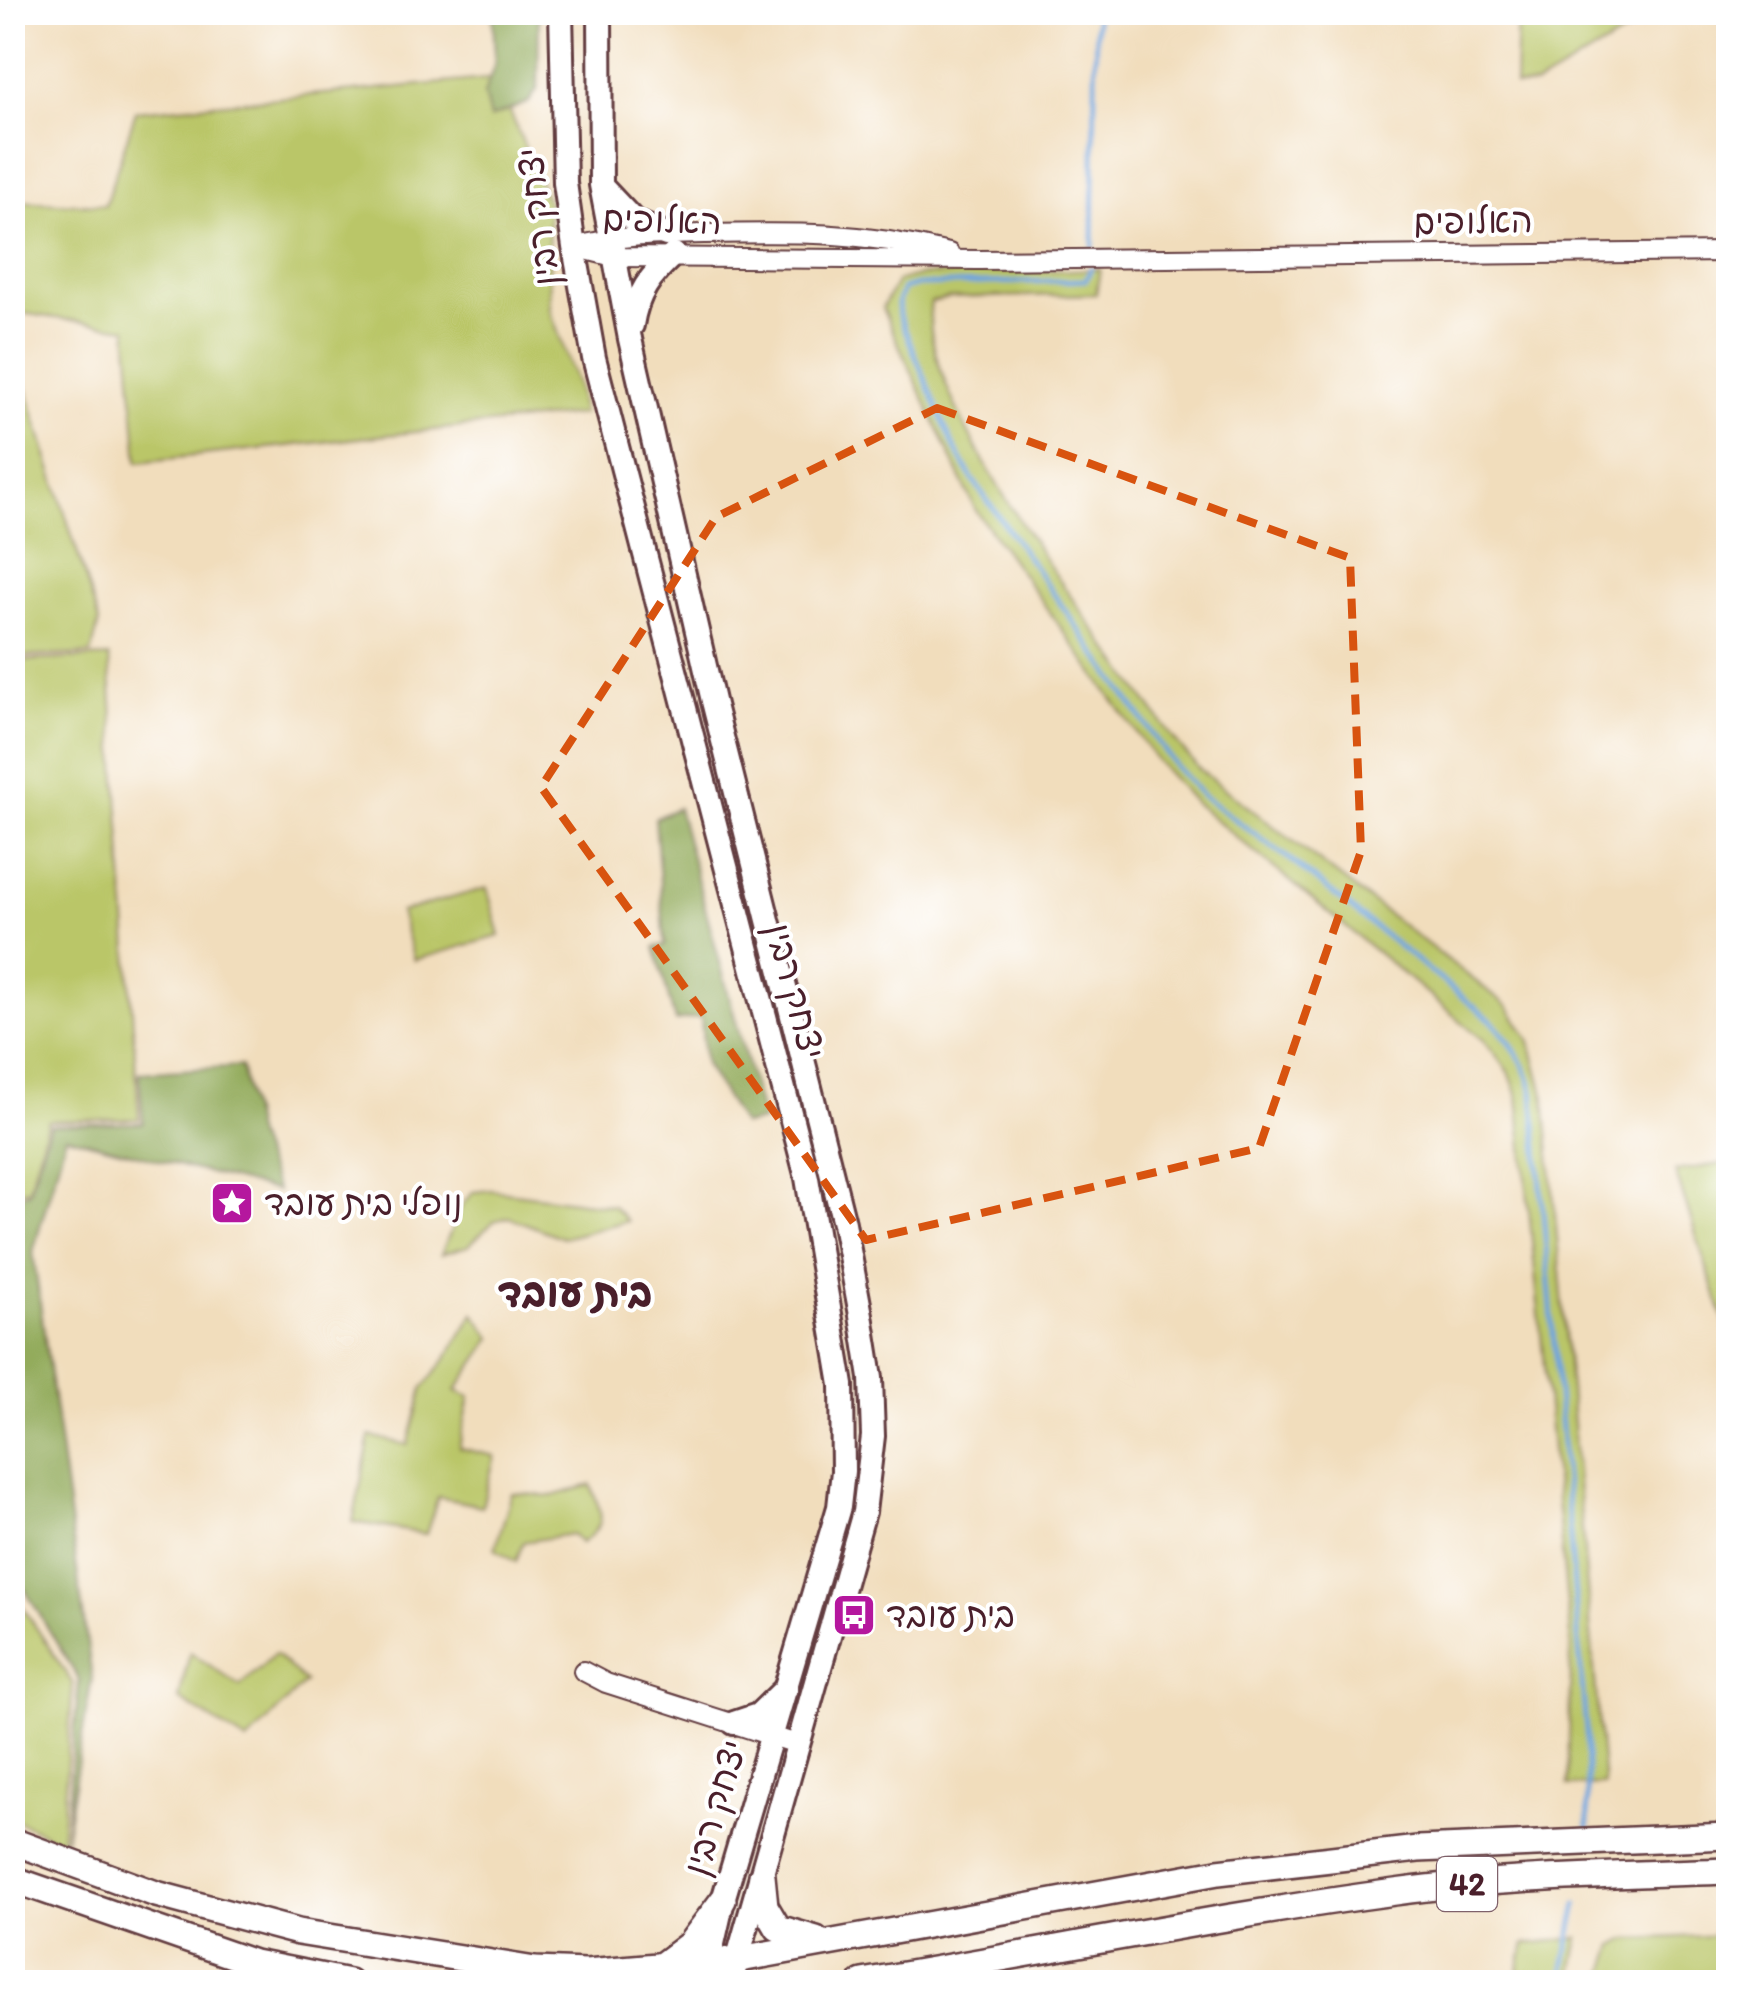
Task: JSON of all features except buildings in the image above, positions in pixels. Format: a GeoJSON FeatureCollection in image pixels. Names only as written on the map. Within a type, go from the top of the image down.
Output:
{"type":"FeatureCollection","features":[{"type":"Feature","properties":{"kind":"highway","name":"42"},"geometry":{"type":"LineString","coordinates":[[12,1842],[156,1894],[298,1932],[535,1970],[660,1966],[714,1972],[872,1937],[1236,1870],[1418,1850],[1728,1836]]}},
{"type":"Feature","properties":{"kind":"highway","name":"42"},"geometry":{"type":"LineString","coordinates":[[862,1982],[1208,1920],[1397,1892],[1522,1878],[1728,1872]]}},
{"type":"Feature","properties":{"kind":"highway"},"geometry":{"type":"LineString","coordinates":[[762,1876],[765,1906],[778,1928],[806,1939],[872,1937]]}},
{"type":"Feature","properties":{"kind":"highway"},"geometry":{"type":"LineString","coordinates":[[12,1879],[254,1964],[348,1982]]}},
{"type":"Feature","properties":{"kind":"highway"},"geometry":{"type":"LineString","coordinates":[[660,1966],[699,1934],[723,1900]]}},
{"type":"Feature","properties":{"kind":"main road","name":"יצחק רבין"},"geometry":{"type":"LineString","coordinates":[[561,12],[565,183],[594,358],[802,1159],[842,1385],[844,1471],[839,1507],[723,1900],[714,1972]]}},
{"type":"Feature","properties":{"kind":"main road","name":"יצחק רבין"},"geometry":{"type":"LineString","coordinates":[[600,12],[601,185],[630,339],[713,701],[844,1224],[871,1378],[873,1436],[864,1512],[735,1970]]}},
{"type":"Feature","properties":{"kind":"main road"},"geometry":{"type":"LineString","coordinates":[[601,185],[634,220],[670,245],[636,300],[630,339]]}},
{"type":"Feature","properties":{"kind":"main road"},"geometry":{"type":"LineString","coordinates":[[734,1724],[758,1715],[789,1684]]}},
{"type":"Feature","properties":{"kind":"street","name":"האלופים"},"geometry":{"type":"LineString","coordinates":[[574,248],[670,245],[830,231],[898,240],[979,260]]}},
{"type":"Feature","properties":{"kind":"street","name":"האלופים"},"geometry":{"type":"LineString","coordinates":[[670,245],[979,260],[1728,252]]}},
{"type":"Feature","properties":{"kind":"street"},"geometry":{"type":"LineString","coordinates":[[583,1672],[599,1681],[800,1744]]}},
{"type":"Feature","properties":{"kind":"highlighted area"},"geometry":{"type":"Polygon","coordinates":[[[937,408],[1350,558],[1361,851],[1259,1148],[866,1240],[541,787],[716,517],[937,408]]]}},
{"type":"Feature","properties":{"kind":"green space"},"geometry":{"type":"Polygon","coordinates":[[[1517,12],[1639,13],[1636,27],[1535,86],[1515,86],[1517,12]]]}},
{"type":"Feature","properties":{"kind":"green space"},"geometry":{"type":"Polygon","coordinates":[[[493,13],[539,13],[538,88],[529,102],[490,118],[484,94],[495,63],[493,13]]]}},
{"type":"Feature","properties":{"kind":"green space"},"geometry":{"type":"Polygon","coordinates":[[[496,78],[548,202],[550,310],[577,385],[582,414],[138,462],[127,328],[13,312],[13,201],[105,205],[136,111],[496,78]]]}},
{"type":"Feature","properties":{"kind":"green space"},"geometry":{"type":"Polygon","coordinates":[[[1100,269],[1096,294],[950,298],[931,302],[934,346],[953,400],[1022,525],[1173,738],[1200,770],[1508,1006],[1529,1039],[1545,1097],[1604,1785],[1568,1786],[1571,1646],[1518,1096],[1509,1072],[1485,1041],[1195,803],[1157,761],[975,509],[882,308],[897,281],[922,275],[1100,269]]]}},
{"type":"Feature","properties":{"kind":"green space"},"geometry":{"type":"Polygon","coordinates":[[[12,343],[99,622],[91,654],[13,657],[12,343]]]}},
{"type":"Feature","properties":{"kind":"green space"},"geometry":{"type":"Polygon","coordinates":[[[109,657],[139,1119],[48,1121],[29,1189],[13,1192],[13,661],[109,657]]]}},
{"type":"Feature","properties":{"kind":"green space"},"geometry":{"type":"Polygon","coordinates":[[[678,808],[763,1121],[742,1125],[705,1064],[701,1017],[675,1021],[655,947],[665,945],[655,818],[678,808]]]}},
{"type":"Feature","properties":{"kind":"green space"},"geometry":{"type":"Polygon","coordinates":[[[487,888],[500,936],[414,960],[400,912],[487,888]]]}},
{"type":"Feature","properties":{"kind":"green space"},"geometry":{"type":"Polygon","coordinates":[[[241,1066],[256,1137],[277,1191],[66,1136],[33,1252],[92,1678],[65,1839],[79,1680],[13,1570],[13,1196],[29,1193],[50,1125],[143,1123],[139,1073],[241,1066]]]}},
{"type":"Feature","properties":{"kind":"green space"},"geometry":{"type":"Polygon","coordinates":[[[1728,1163],[1728,1542],[1726,1326],[1675,1171],[1728,1163]]]}},
{"type":"Feature","properties":{"kind":"green space"},"geometry":{"type":"Polygon","coordinates":[[[491,1190],[613,1206],[627,1221],[563,1238],[509,1217],[494,1221],[468,1246],[441,1254],[462,1205],[473,1192],[491,1190]]]}},
{"type":"Feature","properties":{"kind":"green space"},"geometry":{"type":"Polygon","coordinates":[[[474,1313],[492,1338],[456,1391],[470,1397],[459,1448],[495,1456],[482,1506],[438,1497],[426,1534],[353,1522],[370,1436],[408,1445],[423,1388],[474,1313]]]}},
{"type":"Feature","properties":{"kind":"green space"},"geometry":{"type":"Polygon","coordinates":[[[591,1485],[600,1524],[581,1543],[572,1534],[523,1542],[516,1562],[495,1549],[512,1493],[553,1496],[591,1485]]]}},
{"type":"Feature","properties":{"kind":"green space"},"geometry":{"type":"Polygon","coordinates":[[[13,1592],[73,1684],[61,1842],[13,1819],[13,1592]]]}},
{"type":"Feature","properties":{"kind":"green space"},"geometry":{"type":"Polygon","coordinates":[[[190,1652],[240,1686],[275,1654],[305,1682],[247,1742],[179,1699],[190,1652]]]}},
{"type":"Feature","properties":{"kind":"green space"},"geometry":{"type":"Polygon","coordinates":[[[1728,1935],[1728,1982],[1601,1982],[1614,1946],[1627,1939],[1728,1935]]]}},
{"type":"Feature","properties":{"kind":"green space"},"geometry":{"type":"Polygon","coordinates":[[[1579,1938],[1570,1982],[1516,1982],[1525,1944],[1579,1938]]]}},
{"type":"Feature","properties":{"kind":"waterway"},"geometry":{"type":"LineString","coordinates":[[1093,246],[1096,12]]}},
{"type":"Feature","properties":{"kind":"waterway"},"geometry":{"type":"LineString","coordinates":[[1091,268],[1086,280],[918,285],[903,289],[898,302],[899,316],[952,443],[971,477],[1176,767],[1203,796],[1292,861],[1491,1020],[1526,1070],[1533,1091],[1586,1730],[1588,1834]]}},
{"type":"Feature","properties":{"kind":"waterway"},"geometry":{"type":"LineString","coordinates":[[1561,1982],[1577,1904]]}},
{"type":"Feature","properties":{"kind":"place","name":"נופלי בית עובד"},"geometry":{"type":"Point","coordinates":[232,1203]}},
{"type":"Feature","properties":{"kind":"place","name":"בית עובד"},"geometry":{"type":"Point","coordinates":[854,1615]}},
{"type":"Feature","properties":{"kind":"district","name":"בית עובד"},"geometry":{"type":"Point","coordinates":[575,1292]}}]}
